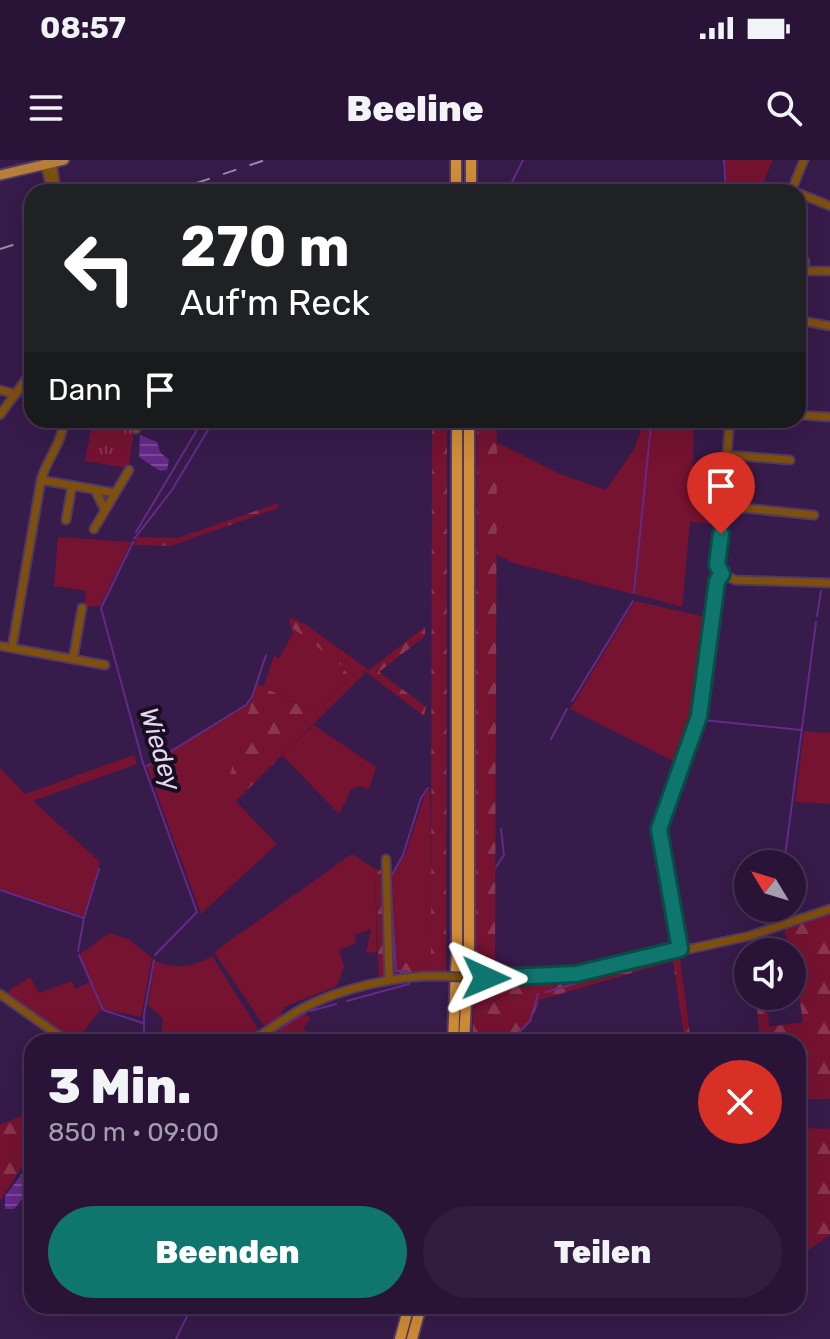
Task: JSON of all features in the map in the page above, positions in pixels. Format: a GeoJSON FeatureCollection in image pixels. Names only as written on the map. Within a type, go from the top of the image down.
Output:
{"type":"FeatureCollection","features":[{"type":"Feature","properties":{"kind":"highway"},"geometry":{"type":"LineString","coordinates":[[456,160],[456,184]]}},
{"type":"Feature","properties":{"kind":"highway"},"geometry":{"type":"LineString","coordinates":[[471,160],[471,184]]}},
{"type":"Feature","properties":{"kind":"highway"},"geometry":{"type":"LineString","coordinates":[[453,1034],[457,947],[457,428]]}},
{"type":"Feature","properties":{"kind":"highway"},"geometry":{"type":"LineString","coordinates":[[464,1034],[469,945],[469,428]]}},
{"type":"Feature","properties":{"kind":"highway"},"geometry":{"type":"LineString","coordinates":[[400,1339],[407,1314]]}},
{"type":"Feature","properties":{"kind":"highway"},"geometry":{"type":"LineString","coordinates":[[412,1339],[419,1314]]}},
{"type":"Feature","properties":{"kind":"main road"},"geometry":{"type":"LineString","coordinates":[[0,172],[64,160]]}},
{"type":"Feature","properties":{"kind":"street"},"geometry":{"type":"LineString","coordinates":[[796,184],[804,160]]}},
{"type":"Feature","properties":{"kind":"street"},"geometry":{"type":"LineString","coordinates":[[47,161],[52,184]]}},
{"type":"Feature","properties":{"kind":"street"},"geometry":{"type":"LineString","coordinates":[[806,197],[830,206]]}},
{"type":"Feature","properties":{"kind":"street"},"geometry":{"type":"LineString","coordinates":[[806,271],[830,271]]}},
{"type":"Feature","properties":{"kind":"street"},"geometry":{"type":"LineString","coordinates":[[806,322],[830,326]]}},
{"type":"Feature","properties":{"kind":"street"},"geometry":{"type":"LineString","coordinates":[[0,415],[24,382]]}},
{"type":"Feature","properties":{"kind":"street"},"geometry":{"type":"LineString","coordinates":[[0,390],[24,393]]}},
{"type":"Feature","properties":{"kind":"street"},"geometry":{"type":"LineString","coordinates":[[806,416],[830,417]]}},
{"type":"Feature","properties":{"kind":"street"},"geometry":{"type":"LineString","coordinates":[[12,648],[41,480],[47,459],[63,428]]}},
{"type":"Feature","properties":{"kind":"street"},"geometry":{"type":"LineString","coordinates":[[729,428],[717,565],[722,574],[735,580],[830,583]]}},
{"type":"Feature","properties":{"kind":"street"},"geometry":{"type":"LineString","coordinates":[[727,455],[790,460]]}},
{"type":"Feature","properties":{"kind":"street"},"geometry":{"type":"LineString","coordinates":[[94,529],[129,470]]}},
{"type":"Feature","properties":{"kind":"street"},"geometry":{"type":"LineString","coordinates":[[41,480],[115,493]]}},
{"type":"Feature","properties":{"kind":"street"},"geometry":{"type":"LineString","coordinates":[[66,520],[72,486]]}},
{"type":"Feature","properties":{"kind":"street"},"geometry":{"type":"LineString","coordinates":[[95,490],[105,510]]}},
{"type":"Feature","properties":{"kind":"street"},"geometry":{"type":"LineString","coordinates":[[723,506],[814,515]]}},
{"type":"Feature","properties":{"kind":"street"},"geometry":{"type":"LineString","coordinates":[[680,949],[659,829],[696,729],[717,581],[722,574]]}},
{"type":"Feature","properties":{"kind":"street"},"geometry":{"type":"LineString","coordinates":[[73,659],[82,608]]}},
{"type":"Feature","properties":{"kind":"street"},"geometry":{"type":"LineString","coordinates":[[0,646],[105,665]]}},
{"type":"Feature","properties":{"kind":"street"},"geometry":{"type":"LineString","coordinates":[[386,859],[389,980]]}},
{"type":"Feature","properties":{"kind":"street"},"geometry":{"type":"LineString","coordinates":[[263,1034],[305,1007],[389,980],[437,976],[486,978],[576,974],[749,936],[830,909]]}},
{"type":"Feature","properties":{"kind":"street"},"geometry":{"type":"LineString","coordinates":[[0,994],[57,1034]]}},
{"type":"Feature","properties":{"kind":"green space"},"geometry":{"type":"Polygon","coordinates":[[[725,160],[773,160],[762,184],[726,184],[725,160]]]}},
{"type":"Feature","properties":{"kind":"green space"},"geometry":{"type":"Polygon","coordinates":[[[91,428],[135,428],[128,468],[85,461],[91,428]]]}},
{"type":"Feature","properties":{"kind":"green space"},"geometry":{"type":"Polygon","coordinates":[[[432,428],[447,428],[446,972],[398,973],[379,980],[375,869],[393,874],[398,963],[431,961],[432,428]]]}},
{"type":"Feature","properties":{"kind":"green space"},"geometry":{"type":"Polygon","coordinates":[[[477,428],[497,428],[495,966],[600,966],[551,976],[475,974],[477,428]]]}},
{"type":"Feature","properties":{"kind":"green space"},"geometry":{"type":"Polygon","coordinates":[[[641,428],[651,428],[633,594],[513,563],[496,554],[496,442],[560,474],[606,490],[635,448],[641,428]]]}},
{"type":"Feature","properties":{"kind":"green space"},"geometry":{"type":"Polygon","coordinates":[[[651,428],[694,428],[692,502],[719,505],[718,524],[690,522],[682,607],[635,594],[651,428]]]}},
{"type":"Feature","properties":{"kind":"green space"},"geometry":{"type":"Polygon","coordinates":[[[278,503],[278,508],[171,546],[133,545],[137,537],[178,538],[278,503]]]}},
{"type":"Feature","properties":{"kind":"green space"},"geometry":{"type":"Polygon","coordinates":[[[58,537],[131,542],[100,606],[84,607],[86,591],[54,586],[58,537]]]}},
{"type":"Feature","properties":{"kind":"green space"},"geometry":{"type":"Polygon","coordinates":[[[635,601],[710,618],[695,715],[679,764],[570,709],[635,601]]]}},
{"type":"Feature","properties":{"kind":"green space"},"geometry":{"type":"Polygon","coordinates":[[[289,617],[305,624],[369,670],[425,627],[425,636],[379,672],[426,707],[424,716],[366,672],[235,802],[225,791],[257,684],[312,711],[336,689],[345,668],[291,627],[289,617]]]}},
{"type":"Feature","properties":{"kind":"green space"},"geometry":{"type":"Polygon","coordinates":[[[291,627],[345,667],[336,689],[312,711],[263,687],[274,656],[279,658],[293,633],[291,627]]]}},
{"type":"Feature","properties":{"kind":"green space"},"geometry":{"type":"Polygon","coordinates":[[[252,702],[226,791],[277,844],[201,914],[147,767],[252,702]]]}},
{"type":"Feature","properties":{"kind":"green space"},"geometry":{"type":"Polygon","coordinates":[[[314,725],[376,767],[369,789],[359,786],[351,790],[339,814],[282,755],[314,725]]]}},
{"type":"Feature","properties":{"kind":"green space"},"geometry":{"type":"Polygon","coordinates":[[[804,731],[830,733],[830,804],[795,802],[804,731]]]}},
{"type":"Feature","properties":{"kind":"green space"},"geometry":{"type":"Polygon","coordinates":[[[134,755],[137,764],[33,801],[100,862],[84,916],[0,889],[0,768],[25,794],[134,755]]]}},
{"type":"Feature","properties":{"kind":"green space"},"geometry":{"type":"Polygon","coordinates":[[[430,789],[432,961],[398,963],[393,874],[405,855],[425,794],[430,789]]]}},
{"type":"Feature","properties":{"kind":"green space"},"geometry":{"type":"Polygon","coordinates":[[[352,854],[375,869],[377,952],[366,953],[371,929],[354,935],[356,943],[339,950],[344,966],[337,986],[284,1007],[279,1021],[266,1029],[214,952],[352,854]]]}},
{"type":"Feature","properties":{"kind":"green space"},"geometry":{"type":"Polygon","coordinates":[[[830,911],[830,1099],[806,1099],[806,1034],[759,1034],[757,1010],[768,1010],[769,1027],[803,1022],[801,1010],[806,1010],[806,938],[786,938],[784,927],[806,922],[806,919],[830,911]]]}},
{"type":"Feature","properties":{"kind":"green space"},"geometry":{"type":"Polygon","coordinates":[[[109,933],[130,940],[152,958],[141,1017],[103,1009],[80,954],[109,933]]]}},
{"type":"Feature","properties":{"kind":"green space"},"geometry":{"type":"Polygon","coordinates":[[[679,951],[690,1034],[684,1034],[673,961],[539,1000],[531,1022],[518,1034],[472,1034],[475,982],[551,981],[679,951]]]}},
{"type":"Feature","properties":{"kind":"green space"},"geometry":{"type":"Polygon","coordinates":[[[212,956],[260,1032],[161,1034],[163,1019],[148,1005],[155,961],[184,966],[212,956]]]}},
{"type":"Feature","properties":{"kind":"green space"},"geometry":{"type":"Polygon","coordinates":[[[30,977],[39,993],[72,981],[75,989],[91,982],[101,1009],[81,1034],[64,1034],[5,993],[30,977]]]}},
{"type":"Feature","properties":{"kind":"green space"},"geometry":{"type":"Polygon","coordinates":[[[305,1014],[311,1018],[303,1029],[309,1034],[273,1034],[305,1014]]]}},
{"type":"Feature","properties":{"kind":"green space"},"geometry":{"type":"Polygon","coordinates":[[[24,1114],[24,1163],[0,1201],[0,1125],[24,1114]]]}},
{"type":"Feature","properties":{"kind":"green space"},"geometry":{"type":"Polygon","coordinates":[[[806,1128],[830,1129],[830,1235],[806,1252],[806,1128]]]}},
{"type":"Feature","properties":{"kind":"shaded area"},"geometry":{"type":"Polygon","coordinates":[[[140,435],[157,442],[160,452],[169,460],[167,470],[160,471],[139,457],[140,435]]]}},
{"type":"Feature","properties":{"kind":"shaded area"},"geometry":{"type":"Polygon","coordinates":[[[24,1171],[24,1197],[14,1209],[5,1209],[5,1196],[24,1171]]]}},
{"type":"Feature","properties":{"kind":"waterway","name":"Wiedey"},"geometry":{"type":"LineString","coordinates":[[511,184],[523,160]]}},
{"type":"Feature","properties":{"kind":"waterway"},"geometry":{"type":"LineString","coordinates":[[724,160],[726,184]]}},
{"type":"Feature","properties":{"kind":"waterway"},"geometry":{"type":"LineString","coordinates":[[136,532],[198,428]]}},
{"type":"Feature","properties":{"kind":"waterway","name":"Wiedey"},"geometry":{"type":"LineString","coordinates":[[134,539],[172,490],[209,428]]}},
{"type":"Feature","properties":{"kind":"waterway"},"geometry":{"type":"LineString","coordinates":[[634,593],[651,428]]}},
{"type":"Feature","properties":{"kind":"waterway","name":"Wiedey"},"geometry":{"type":"LineString","coordinates":[[133,542],[101,608],[143,763],[197,912],[155,955]]}},
{"type":"Feature","properties":{"kind":"waterway"},"geometry":{"type":"LineString","coordinates":[[817,616],[821,591]]}},
{"type":"Feature","properties":{"kind":"waterway"},"geometry":{"type":"LineString","coordinates":[[572,701],[633,601]]}},
{"type":"Feature","properties":{"kind":"waterway"},"geometry":{"type":"LineString","coordinates":[[786,850],[816,622]]}},
{"type":"Feature","properties":{"kind":"waterway"},"geometry":{"type":"LineString","coordinates":[[147,766],[246,705],[252,697],[266,655]]}},
{"type":"Feature","properties":{"kind":"waterway"},"geometry":{"type":"LineString","coordinates":[[551,739],[567,709]]}},
{"type":"Feature","properties":{"kind":"waterway"},"geometry":{"type":"LineString","coordinates":[[703,720],[801,730]]}},
{"type":"Feature","properties":{"kind":"waterway"},"geometry":{"type":"LineString","coordinates":[[655,822],[676,771]]}},
{"type":"Feature","properties":{"kind":"waterway"},"geometry":{"type":"LineString","coordinates":[[407,971],[396,971],[390,878],[403,855],[421,798],[428,788]]}},
{"type":"Feature","properties":{"kind":"waterway"},"geometry":{"type":"LineString","coordinates":[[496,867],[504,855],[501,829]]}},
{"type":"Feature","properties":{"kind":"waterway"},"geometry":{"type":"LineString","coordinates":[[84,918],[99,869]]}},
{"type":"Feature","properties":{"kind":"waterway"},"geometry":{"type":"LineString","coordinates":[[0,890],[84,918],[78,951]]}},
{"type":"Feature","properties":{"kind":"waterway"},"geometry":{"type":"LineString","coordinates":[[695,951],[767,936]]}},
{"type":"Feature","properties":{"kind":"waterway"},"geometry":{"type":"LineString","coordinates":[[79,955],[103,1010],[143,1023]]}},
{"type":"Feature","properties":{"kind":"waterway"},"geometry":{"type":"LineString","coordinates":[[546,992],[660,959]]}},
{"type":"Feature","properties":{"kind":"waterway","name":"Wiedey"},"geometry":{"type":"LineString","coordinates":[[144,1034],[144,1015],[154,960]]}},
{"type":"Feature","properties":{"kind":"waterway"},"geometry":{"type":"LineString","coordinates":[[347,1001],[409,984]]}},
{"type":"Feature","properties":{"kind":"waterway"},"geometry":{"type":"LineString","coordinates":[[517,1034],[530,1021],[538,994]]}},
{"type":"Feature","properties":{"kind":"waterway"},"geometry":{"type":"LineString","coordinates":[[310,1011],[336,1004]]}},
{"type":"Feature","properties":{"kind":"waterway"},"geometry":{"type":"LineString","coordinates":[[271,1034],[305,1013]]}},
{"type":"Feature","properties":{"kind":"waterway","name":"Wiedey"},"geometry":{"type":"LineString","coordinates":[[176,1339],[188,1314]]}},
{"type":"Feature","properties":{"kind":"railway"},"geometry":{"type":"LineString","coordinates":[[194,184],[265,160]]}},
{"type":"Feature","properties":{"kind":"railway"},"geometry":{"type":"LineString","coordinates":[[0,249],[24,242]]}},
{"type":"Feature","properties":{"kind":"route"},"geometry":{"type":"LineString","coordinates":[[486,978],[551,978],[680,949],[659,829],[699,716],[717,581],[722,574],[717,565],[721,534]]}}]}
